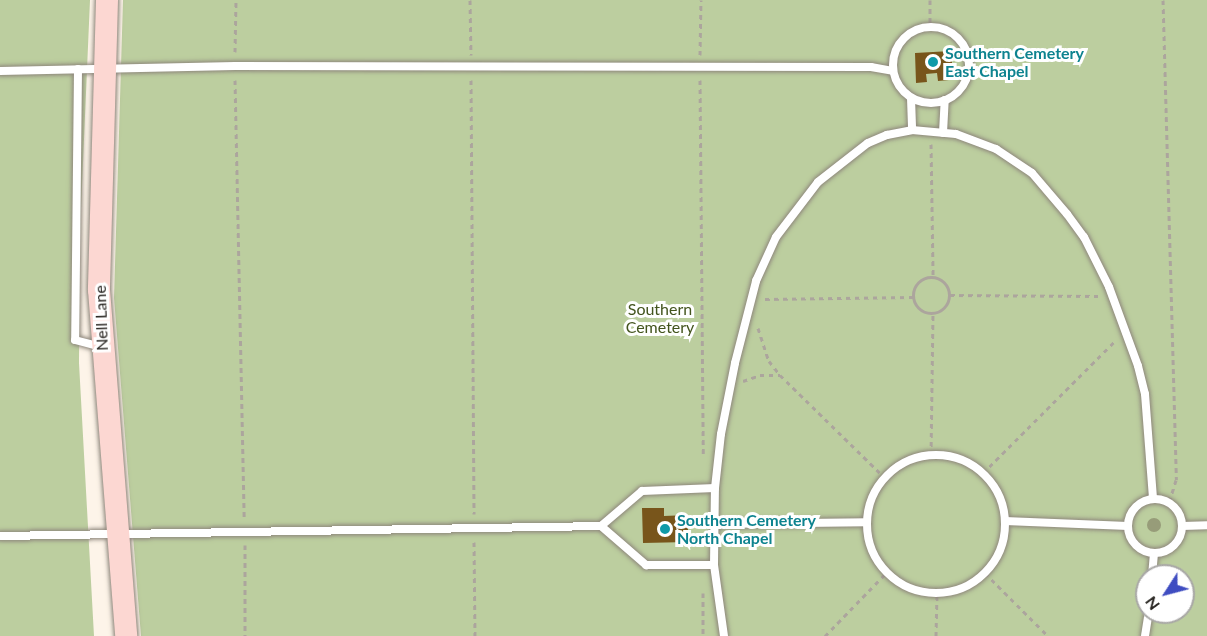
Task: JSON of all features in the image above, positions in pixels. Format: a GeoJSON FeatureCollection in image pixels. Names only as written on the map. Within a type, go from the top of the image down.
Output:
{"type":"FeatureCollection","features":[{"type":"Feature","properties":{"kind":"street","name":"Nell Lane"},"geometry":{"type":"LineString","coordinates":[[108,0],[104,67],[99,290],[116,534],[126,636]]}},
{"type":"Feature","properties":{"kind":"lane"},"geometry":{"type":"LineString","coordinates":[[930,27],[954,36],[963,46],[968,58],[968,71],[964,83],[956,93],[945,100],[922,102],[911,98],[897,82],[893,71],[893,58],[898,46],[912,33],[930,27]]}},
{"type":"Feature","properties":{"kind":"lane"},"geometry":{"type":"LineString","coordinates":[[0,71],[104,67],[471,66],[871,67],[893,71]]}},
{"type":"Feature","properties":{"kind":"lane"},"geometry":{"type":"LineString","coordinates":[[78,69],[75,340],[102,348]]}},
{"type":"Feature","properties":{"kind":"lane"},"geometry":{"type":"LineString","coordinates":[[911,98],[912,130]]}},
{"type":"Feature","properties":{"kind":"lane"},"geometry":{"type":"LineString","coordinates":[[943,133],[945,100]]}},
{"type":"Feature","properties":{"kind":"lane"},"geometry":{"type":"LineString","coordinates":[[724,636],[714,565],[715,488],[721,434],[750,299],[776,237],[818,182],[868,143],[898,132],[912,130],[956,134],[996,149],[1032,173],[1050,192],[1084,237],[1112,296],[1145,394],[1154,499]]}},
{"type":"Feature","properties":{"kind":"lane"},"geometry":{"type":"LineString","coordinates":[[931,455],[959,459],[983,473],[999,495],[1005,521],[1000,549],[985,573],[971,584],[955,591],[937,593],[910,587],[887,572],[872,549],[867,522],[875,491],[885,478],[898,466],[931,455]]}},
{"type":"Feature","properties":{"kind":"lane"},"geometry":{"type":"LineString","coordinates":[[0,536],[602,526],[642,491],[715,488]]}},
{"type":"Feature","properties":{"kind":"lane"},"geometry":{"type":"LineString","coordinates":[[1154,499],[1169,503],[1181,517],[1182,526],[1174,545],[1154,553],[1139,548],[1128,526],[1133,511],[1145,500],[1154,499]]}},
{"type":"Feature","properties":{"kind":"lane"},"geometry":{"type":"LineString","coordinates":[[1005,521],[1128,526]]}},
{"type":"Feature","properties":{"kind":"lane"},"geometry":{"type":"LineString","coordinates":[[714,524],[867,522]]}},
{"type":"Feature","properties":{"kind":"lane"},"geometry":{"type":"LineString","coordinates":[[1182,526],[1207,525]]}},
{"type":"Feature","properties":{"kind":"lane"},"geometry":{"type":"LineString","coordinates":[[602,526],[646,565],[714,565]]}},
{"type":"Feature","properties":{"kind":"lane"},"geometry":{"type":"LineString","coordinates":[[1153,564],[1154,553]]}},
{"type":"Feature","properties":{"kind":"path"},"geometry":{"type":"LineString","coordinates":[[236,0],[235,66],[245,636]]}},
{"type":"Feature","properties":{"kind":"path"},"geometry":{"type":"LineString","coordinates":[[470,0],[475,636]]}},
{"type":"Feature","properties":{"kind":"path"},"geometry":{"type":"LineString","coordinates":[[701,0],[704,489]]}},
{"type":"Feature","properties":{"kind":"path"},"geometry":{"type":"LineString","coordinates":[[930,0],[930,27]]}},
{"type":"Feature","properties":{"kind":"path"},"geometry":{"type":"LineString","coordinates":[[1163,0],[1176,480],[1169,503]]}},
{"type":"Feature","properties":{"kind":"path"},"geometry":{"type":"LineString","coordinates":[[930,131],[933,277]]}},
{"type":"Feature","properties":{"kind":"path"},"geometry":{"type":"LineString","coordinates":[[933,277],[947,285],[950,295],[946,306],[933,313],[918,307],[913,297],[919,282],[933,277]]}},
{"type":"Feature","properties":{"kind":"path"},"geometry":{"type":"LineString","coordinates":[[950,295],[1112,296]]}},
{"type":"Feature","properties":{"kind":"path"},"geometry":{"type":"LineString","coordinates":[[750,299],[913,297]]}},
{"type":"Feature","properties":{"kind":"path"},"geometry":{"type":"LineString","coordinates":[[931,455],[933,313]]}},
{"type":"Feature","properties":{"kind":"path"},"geometry":{"type":"LineString","coordinates":[[746,317],[757,323],[762,343],[780,375],[885,478]]}},
{"type":"Feature","properties":{"kind":"path"},"geometry":{"type":"LineString","coordinates":[[983,473],[1125,331]]}},
{"type":"Feature","properties":{"kind":"path"},"geometry":{"type":"LineString","coordinates":[[730,387],[760,375],[780,375]]}},
{"type":"Feature","properties":{"kind":"path"},"geometry":{"type":"LineString","coordinates":[[703,565],[703,636]]}},
{"type":"Feature","properties":{"kind":"path"},"geometry":{"type":"LineString","coordinates":[[825,636],[887,572]]}},
{"type":"Feature","properties":{"kind":"path"},"geometry":{"type":"LineString","coordinates":[[985,573],[1048,636]]}},
{"type":"Feature","properties":{"kind":"path"},"geometry":{"type":"LineString","coordinates":[[936,636],[937,593]]}},
{"type":"Feature","properties":{"kind":"green space"},"geometry":{"type":"Polygon","coordinates":[[[0,0],[90,0],[80,232],[79,363],[94,636],[0,636],[0,0]]]}},
{"type":"Feature","properties":{"kind":"green space","name":"Southern Cemetery"},"geometry":{"type":"Polygon","coordinates":[[[123,0],[1207,0],[1207,636],[141,636],[114,298],[123,0]]]}},
{"type":"Feature","properties":{"kind":"building","name":"Southern Cemetery East Chapel"},"geometry":{"type":"Polygon","coordinates":[[[951,51],[953,74],[949,75],[949,80],[938,81],[937,73],[926,74],[927,82],[916,83],[915,53],[951,51]]]}},
{"type":"Feature","properties":{"kind":"building","name":"Southern Cemetery North Chapel"},"geometry":{"type":"Polygon","coordinates":[[[642,508],[664,508],[664,516],[688,515],[688,542],[643,543],[642,508]]]}},
{"type":"Feature","properties":{"kind":"place","name":"Southern Cemetery East Chapel"},"geometry":{"type":"Point","coordinates":[933,62]}},
{"type":"Feature","properties":{"kind":"place","name":"Southern Cemetery North Chapel"},"geometry":{"type":"Point","coordinates":[665,529]}}]}
